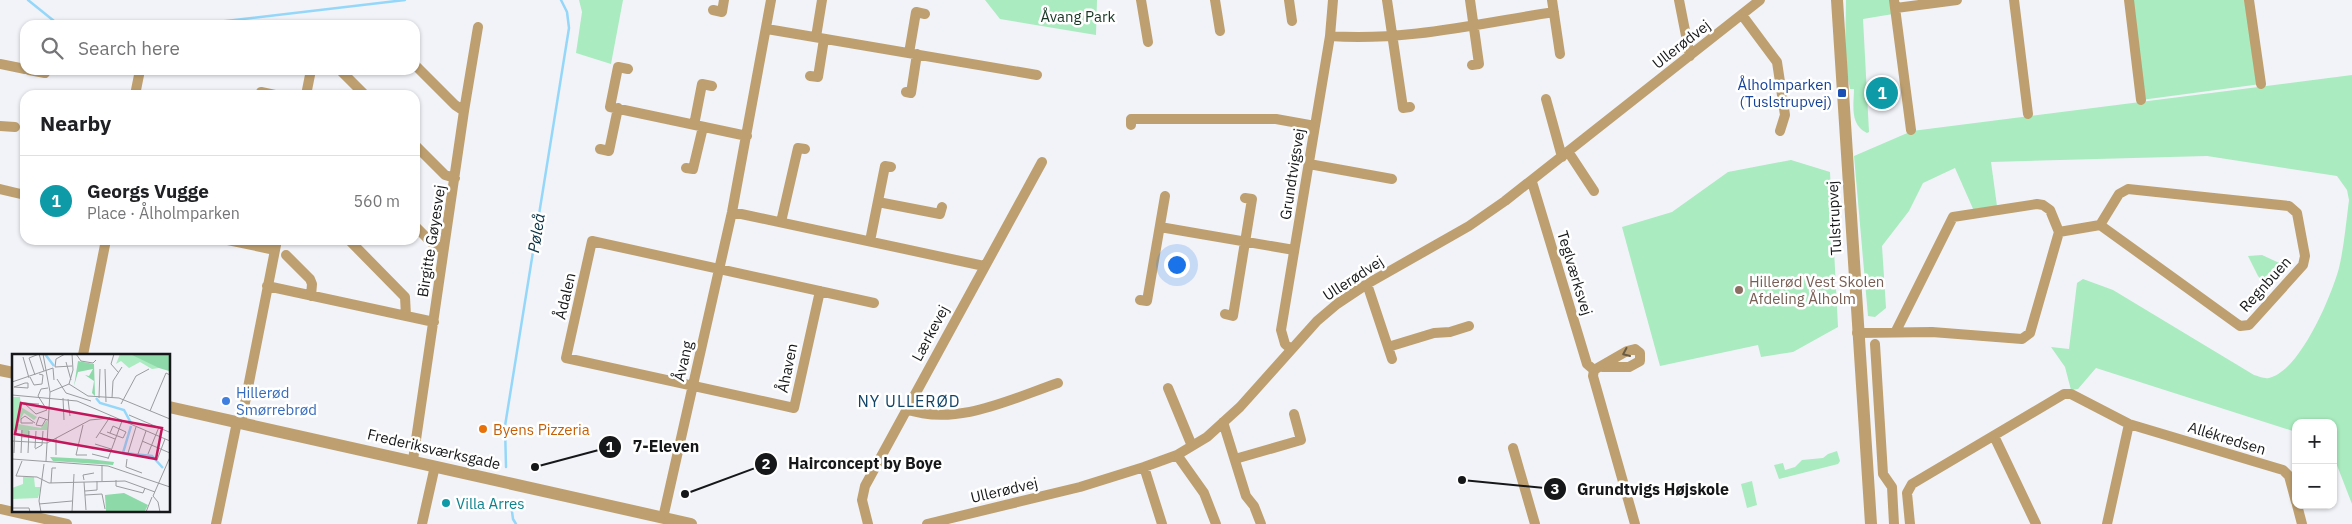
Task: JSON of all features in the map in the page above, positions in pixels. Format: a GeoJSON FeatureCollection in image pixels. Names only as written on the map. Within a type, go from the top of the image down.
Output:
{"type":"FeatureCollection","features":[{"type":"Feature","properties":{"kind":"street"},"geometry":{"type":"LineString","coordinates":[[713,10],[722,12],[724,0]]}},
{"type":"Feature","properties":{"kind":"street","name":"Åvang"},"geometry":{"type":"LineString","coordinates":[[663,518],[732,212],[771,0]]}},
{"type":"Feature","properties":{"kind":"street"},"geometry":{"type":"LineString","coordinates":[[810,76],[818,77],[822,0]]}},
{"type":"Feature","properties":{"kind":"street"},"geometry":{"type":"LineString","coordinates":[[1141,0],[1148,42]]}},
{"type":"Feature","properties":{"kind":"street"},"geometry":{"type":"LineString","coordinates":[[1215,0],[1220,31]]}},
{"type":"Feature","properties":{"kind":"street"},"geometry":{"type":"LineString","coordinates":[[1289,0],[1292,21]]}},
{"type":"Feature","properties":{"kind":"street","name":"Grundtvigsvej"},"geometry":{"type":"LineString","coordinates":[[1291,349],[1285,344],[1281,330],[1330,36],[1333,0]]}},
{"type":"Feature","properties":{"kind":"street"},"geometry":{"type":"LineString","coordinates":[[1387,0],[1403,108],[1410,107]]}},
{"type":"Feature","properties":{"kind":"street"},"geometry":{"type":"LineString","coordinates":[[1470,0],[1479,64],[1472,65]]}},
{"type":"Feature","properties":{"kind":"street"},"geometry":{"type":"LineString","coordinates":[[1552,0],[1560,54]]}},
{"type":"Feature","properties":{"kind":"street"},"geometry":{"type":"LineString","coordinates":[[1679,0],[1690,56]]}},
{"type":"Feature","properties":{"kind":"street","name":"Ullerødvej"},"geometry":{"type":"LineString","coordinates":[[927,524],[1080,487],[1177,455],[1192,446],[1224,422],[1240,407],[1317,321],[1337,304],[1367,284],[1469,226],[1532,182],[1760,0]]}},
{"type":"Feature","properties":{"kind":"street","name":"Tulstrupvej"},"geometry":{"type":"LineString","coordinates":[[1838,0],[1857,332],[1871,524]]}},
{"type":"Feature","properties":{"kind":"street"},"geometry":{"type":"LineString","coordinates":[[1911,130],[1895,4],[1957,0]]}},
{"type":"Feature","properties":{"kind":"street"},"geometry":{"type":"LineString","coordinates":[[2014,0],[2028,114]]}},
{"type":"Feature","properties":{"kind":"street"},"geometry":{"type":"LineString","coordinates":[[2129,0],[2141,100]]}},
{"type":"Feature","properties":{"kind":"street"},"geometry":{"type":"LineString","coordinates":[[2249,0],[2261,84]]}},
{"type":"Feature","properties":{"kind":"street"},"geometry":{"type":"LineString","coordinates":[[906,92],[911,93],[916,12],[925,14]]}},
{"type":"Feature","properties":{"kind":"street"},"geometry":{"type":"LineString","coordinates":[[1330,36],[1364,39],[1554,12]]}},
{"type":"Feature","properties":{"kind":"street"},"geometry":{"type":"LineString","coordinates":[[1742,15],[1777,62],[1785,115],[1780,131]]}},
{"type":"Feature","properties":{"kind":"street","name":"Birgitte Gøyesvej"},"geometry":{"type":"LineString","coordinates":[[413,460],[443,249],[456,178],[464,111],[478,26]]}},
{"type":"Feature","properties":{"kind":"street"},"geometry":{"type":"LineString","coordinates":[[766,29],[1037,75]]}},
{"type":"Feature","properties":{"kind":"street"},"geometry":{"type":"LineString","coordinates":[[0,64],[20,68]]}},
{"type":"Feature","properties":{"kind":"street"},"geometry":{"type":"LineString","coordinates":[[628,69],[618,67],[610,107],[747,136]]}},
{"type":"Feature","properties":{"kind":"street"},"geometry":{"type":"LineString","coordinates":[[420,70],[454,104],[464,111]]}},
{"type":"Feature","properties":{"kind":"street"},"geometry":{"type":"LineString","coordinates":[[136,90],[139,75]]}},
{"type":"Feature","properties":{"kind":"street"},"geometry":{"type":"LineString","coordinates":[[307,90],[310,75]]}},
{"type":"Feature","properties":{"kind":"street"},"geometry":{"type":"LineString","coordinates":[[345,75],[360,90]]}},
{"type":"Feature","properties":{"kind":"street"},"geometry":{"type":"LineString","coordinates":[[686,168],[693,169],[702,84],[712,86]]}},
{"type":"Feature","properties":{"kind":"street"},"geometry":{"type":"LineString","coordinates":[[1546,99],[1566,155],[1594,190]]}},
{"type":"Feature","properties":{"kind":"street"},"geometry":{"type":"LineString","coordinates":[[600,149],[609,151],[618,108]]}},
{"type":"Feature","properties":{"kind":"street"},"geometry":{"type":"LineString","coordinates":[[1131,125],[1131,119],[1276,119],[1315,126]]}},
{"type":"Feature","properties":{"kind":"street"},"geometry":{"type":"LineString","coordinates":[[0,126],[15,126]]}},
{"type":"Feature","properties":{"kind":"street"},"geometry":{"type":"LineString","coordinates":[[781,222],[798,148],[805,150]]}},
{"type":"Feature","properties":{"kind":"street"},"geometry":{"type":"LineString","coordinates":[[420,150],[445,175],[456,178]]}},
{"type":"Feature","properties":{"kind":"street","name":"Lærkevej"},"geometry":{"type":"LineString","coordinates":[[868,524],[862,500],[865,486],[1042,162]]}},
{"type":"Feature","properties":{"kind":"street"},"geometry":{"type":"LineString","coordinates":[[1308,164],[1392,179]]}},
{"type":"Feature","properties":{"kind":"street"},"geometry":{"type":"LineString","coordinates":[[870,241],[885,166],[892,167]]}},
{"type":"Feature","properties":{"kind":"street","name":"Teglværksvej"},"geometry":{"type":"LineString","coordinates":[[1532,182],[1587,364],[1598,368],[1593,376],[1635,524]]}},
{"type":"Feature","properties":{"kind":"street"},"geometry":{"type":"LineString","coordinates":[[0,189],[20,194]]}},
{"type":"Feature","properties":{"kind":"street","name":"Regnbuen"},"geometry":{"type":"LineString","coordinates":[[2128,189],[2289,206],[2297,213],[2306,256],[2303,265],[2248,325],[2240,326],[2100,225],[2119,194],[2128,189]]}},
{"type":"Feature","properties":{"kind":"street"},"geometry":{"type":"LineString","coordinates":[[1140,300],[1147,301],[1165,196]]}},
{"type":"Feature","properties":{"kind":"street"},"geometry":{"type":"LineString","coordinates":[[1225,314],[1233,316],[1252,199],[1245,198]]}},
{"type":"Feature","properties":{"kind":"street"},"geometry":{"type":"LineString","coordinates":[[878,202],[940,214],[942,207]]}},
{"type":"Feature","properties":{"kind":"street"},"geometry":{"type":"LineString","coordinates":[[1857,332],[1896,331],[2022,339],[2030,333],[2059,232],[2050,210],[2043,205],[1952,216],[1896,331]]}},
{"type":"Feature","properties":{"kind":"street"},"geometry":{"type":"LineString","coordinates":[[732,212],[984,266]]}},
{"type":"Feature","properties":{"kind":"street"},"geometry":{"type":"LineString","coordinates":[[2059,232],[2100,225]]}},
{"type":"Feature","properties":{"kind":"street"},"geometry":{"type":"LineString","coordinates":[[1160,227],[1294,250]]}},
{"type":"Feature","properties":{"kind":"street"},"geometry":{"type":"LineString","coordinates":[[420,231],[434,245],[443,249]]}},
{"type":"Feature","properties":{"kind":"street","name":"Ådalen"},"geometry":{"type":"LineString","coordinates":[[692,386],[566,358],[592,241],[719,269]]}},
{"type":"Feature","properties":{"kind":"street"},"geometry":{"type":"LineString","coordinates":[[83,354],[105,245]]}},
{"type":"Feature","properties":{"kind":"street"},"geometry":{"type":"LineString","coordinates":[[216,524],[276,245]]}},
{"type":"Feature","properties":{"kind":"street"},"geometry":{"type":"LineString","coordinates":[[353,245],[405,297],[406,316]]}},
{"type":"Feature","properties":{"kind":"street"},"geometry":{"type":"LineString","coordinates":[[286,255],[310,279],[312,284],[311,296]]}},
{"type":"Feature","properties":{"kind":"street"},"geometry":{"type":"LineString","coordinates":[[719,269],[874,303]]}},
{"type":"Feature","properties":{"kind":"street"},"geometry":{"type":"LineString","coordinates":[[1367,284],[1392,359]]}},
{"type":"Feature","properties":{"kind":"street"},"geometry":{"type":"LineString","coordinates":[[267,286],[434,322]]}},
{"type":"Feature","properties":{"kind":"street","name":"Åhaven"},"geometry":{"type":"LineString","coordinates":[[692,386],[794,408],[820,291]]}},
{"type":"Feature","properties":{"kind":"street"},"geometry":{"type":"LineString","coordinates":[[1388,347],[1434,333],[1450,332],[1469,326]]}},
{"type":"Feature","properties":{"kind":"street","name":"Allékredsen"},"geometry":{"type":"LineString","coordinates":[[1875,344],[1883,474],[1892,487],[1894,520],[1909,520],[1907,493],[1912,484],[2064,394],[2071,394],[2128,424],[2283,470],[2289,476],[2292,488]]}},
{"type":"Feature","properties":{"kind":"street"},"geometry":{"type":"LineString","coordinates":[[906,409],[925,414],[969,413],[1058,383]]}},
{"type":"Feature","properties":{"kind":"street"},"geometry":{"type":"LineString","coordinates":[[1168,388],[1192,446]]}},
{"type":"Feature","properties":{"kind":"street","name":"Frederiksværksgade"},"geometry":{"type":"LineString","coordinates":[[170,407],[413,460],[691,524]]}},
{"type":"Feature","properties":{"kind":"street"},"geometry":{"type":"LineString","coordinates":[[1235,459],[1301,440],[1294,414]]}},
{"type":"Feature","properties":{"kind":"street"},"geometry":{"type":"LineString","coordinates":[[1224,422],[1246,496],[1254,506],[1260,524]]}},
{"type":"Feature","properties":{"kind":"street"},"geometry":{"type":"LineString","coordinates":[[2107,524],[2128,424]]}},
{"type":"Feature","properties":{"kind":"street"},"geometry":{"type":"LineString","coordinates":[[1994,436],[2036,524]]}},
{"type":"Feature","properties":{"kind":"street"},"geometry":{"type":"LineString","coordinates":[[1513,448],[1534,524]]}},
{"type":"Feature","properties":{"kind":"street"},"geometry":{"type":"LineString","coordinates":[[1177,455],[1204,493],[1216,524]]}},
{"type":"Feature","properties":{"kind":"street"},"geometry":{"type":"LineString","coordinates":[[422,524],[435,466]]}},
{"type":"Feature","properties":{"kind":"street"},"geometry":{"type":"LineString","coordinates":[[1144,467],[1162,524]]}},
{"type":"Feature","properties":{"kind":"street","name":"Allékredsen"},"geometry":{"type":"LineString","coordinates":[[2298,509],[2302,524]]}},
{"type":"Feature","properties":{"kind":"street"},"geometry":{"type":"LineString","coordinates":[[24,512],[49,515],[67,524]]}},
{"type":"Feature","properties":{"kind":"green space"},"geometry":{"type":"Polygon","coordinates":[[[579,0],[623,0],[611,64],[576,53],[582,12],[579,0]]]}},
{"type":"Feature","properties":{"kind":"green space","name":"Åvang Park"},"geometry":{"type":"Polygon","coordinates":[[[985,0],[1097,0],[1096,35],[1000,19],[985,0]]]}},
{"type":"Feature","properties":{"kind":"green space"},"geometry":{"type":"Polygon","coordinates":[[[1846,0],[1891,0],[1893,14],[1863,19],[1869,132],[1867,133],[1857,125],[1855,119],[1853,107],[1854,89],[1850,89],[1845,64],[1846,0]]]}},
{"type":"Feature","properties":{"kind":"green space"},"geometry":{"type":"Polygon","coordinates":[[[2129,0],[2249,0],[2261,84],[2141,100],[2129,0]]]}},
{"type":"Feature","properties":{"kind":"green space"},"geometry":{"type":"Polygon","coordinates":[[[2352,75],[2352,504],[2337,465],[2337,419],[2292,419],[2292,431],[2096,368],[2078,389],[2071,390],[2065,367],[2051,347],[2069,349],[2077,283],[2083,279],[2113,290],[2254,375],[2269,378],[2281,372],[2303,348],[2313,331],[2322,314],[2339,268],[2349,200],[2347,190],[2337,176],[2207,156],[1991,162],[1997,206],[1974,211],[1955,168],[1923,183],[1909,211],[1882,246],[1886,308],[1875,317],[1868,316],[1854,156],[1912,131],[2352,75]]]}},
{"type":"Feature","properties":{"kind":"green space"},"geometry":{"type":"Polygon","coordinates":[[[1791,160],[1830,172],[1838,327],[1793,352],[1761,357],[1758,345],[1660,366],[1622,227],[1672,212],[1728,172],[1791,160]]]}},
{"type":"Feature","properties":{"kind":"green space"},"geometry":{"type":"Polygon","coordinates":[[[2262,255],[2288,267],[2269,288],[2258,276],[2248,256],[2262,255]]]}},
{"type":"Feature","properties":{"kind":"green space"},"geometry":{"type":"Polygon","coordinates":[[[1837,451],[1840,461],[1838,464],[1779,479],[1774,465],[1783,463],[1785,470],[1795,467],[1802,460],[1823,458],[1837,451]]]}},
{"type":"Feature","properties":{"kind":"green space"},"geometry":{"type":"Polygon","coordinates":[[[1752,481],[1757,505],[1747,508],[1741,484],[1752,481]]]}},
{"type":"Feature","properties":{"kind":"waterway","name":"Pøleå"},"geometry":{"type":"LineString","coordinates":[[28,0],[53,20]]}},
{"type":"Feature","properties":{"kind":"waterway","name":"Pøleå"},"geometry":{"type":"LineString","coordinates":[[234,20],[405,0]]}},
{"type":"Feature","properties":{"kind":"waterway","name":"Pøleå"},"geometry":{"type":"LineString","coordinates":[[506,467],[505,426],[569,28],[567,12],[561,0]]}},
{"type":"Feature","properties":{"kind":"waterway","name":"Pøleå"},"geometry":{"type":"LineString","coordinates":[[511,504],[513,519],[516,524]]}},
{"type":"Feature","properties":{"kind":"place","name":"Ålholmparken (Tuslstrupvej)"},"geometry":{"type":"Point","coordinates":[1842,93]}},
{"type":"Feature","properties":{"kind":"place","name":"Georgs Vugge"},"geometry":{"type":"Point","coordinates":[1882,93]}},
{"type":"Feature","properties":{"kind":"place","name":"Hillerød Vest Skolen Afdeling Ålholm"},"geometry":{"type":"Point","coordinates":[1739,290]}},
{"type":"Feature","properties":{"kind":"place","name":"Hillerød Smørrebrød"},"geometry":{"type":"Point","coordinates":[226,401]}},
{"type":"Feature","properties":{"kind":"place","name":"Byens Pizzeria"},"geometry":{"type":"Point","coordinates":[483,429]}},
{"type":"Feature","properties":{"kind":"place","name":"7-Eleven"},"geometry":{"type":"Point","coordinates":[535,467]}},
{"type":"Feature","properties":{"kind":"place","name":"Grundtvigs Højskole"},"geometry":{"type":"Point","coordinates":[1462,480]}},
{"type":"Feature","properties":{"kind":"place","name":"Hairconcept by Boye"},"geometry":{"type":"Point","coordinates":[685,494]}},
{"type":"Feature","properties":{"kind":"place","name":"Villa Arres"},"geometry":{"type":"Point","coordinates":[446,503]}},
{"type":"Feature","properties":{"kind":"district","name":"NY ULLERØD"},"geometry":{"type":"Point","coordinates":[909,401]}}]}
